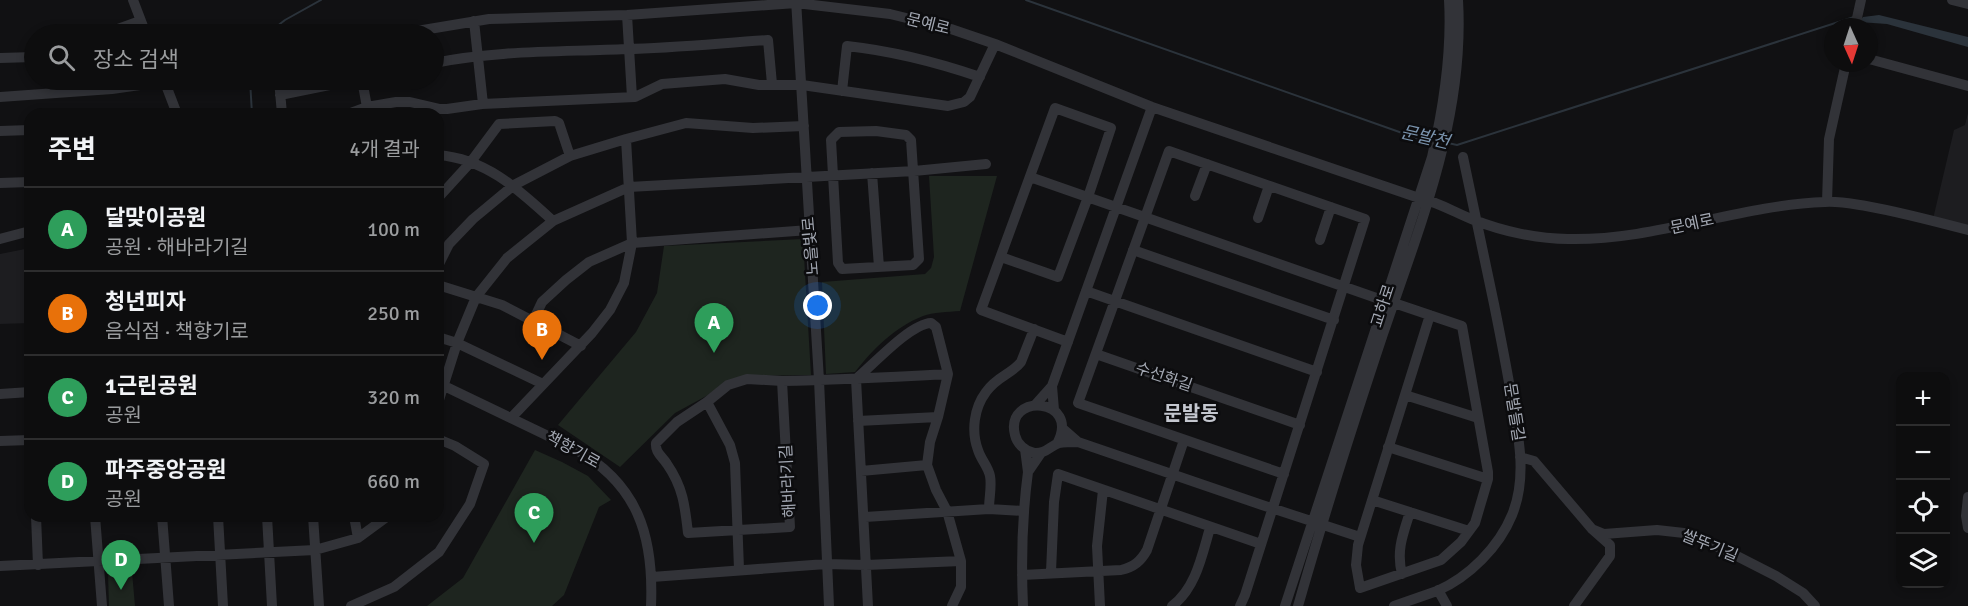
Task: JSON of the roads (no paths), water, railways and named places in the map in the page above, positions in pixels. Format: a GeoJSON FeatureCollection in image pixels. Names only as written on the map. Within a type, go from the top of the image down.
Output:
{"type":"FeatureCollection","features":[{"type":"Feature","properties":{"kind":"street"},"geometry":{"type":"LineString","coordinates":[[133,0],[141,24]]}},
{"type":"Feature","properties":{"kind":"street","name":"교하로"},"geometry":{"type":"LineString","coordinates":[[1443,129],[1449,49],[1449,0]]}},
{"type":"Feature","properties":{"kind":"street","name":"교하로"},"geometry":{"type":"LineString","coordinates":[[1285,606],[1318,523],[1436,158],[1458,46],[1458,0]]}},
{"type":"Feature","properties":{"kind":"street"},"geometry":{"type":"LineString","coordinates":[[1857,18],[1861,0]]}},
{"type":"Feature","properties":{"kind":"street"},"geometry":{"type":"LineString","coordinates":[[1952,0],[1968,4]]}},
{"type":"Feature","properties":{"kind":"street","name":"문예로"},"geometry":{"type":"LineString","coordinates":[[444,26],[489,19],[627,15],[796,2],[890,14],[951,29],[995,44],[1152,107],[1424,199],[1477,221],[1538,236],[1598,239],[1649,232],[1781,206],[1827,202],[1889,210],[1968,230]]}},
{"type":"Feature","properties":{"kind":"street","name":"노을빛로"},"geometry":{"type":"LineString","coordinates":[[796,2],[819,380],[829,606]]}},
{"type":"Feature","properties":{"kind":"street"},"geometry":{"type":"LineString","coordinates":[[627,15],[632,97]]}},
{"type":"Feature","properties":{"kind":"street"},"geometry":{"type":"LineString","coordinates":[[132,24],[140,21]]}},
{"type":"Feature","properties":{"kind":"street"},"geometry":{"type":"LineString","coordinates":[[474,21],[483,104]]}},
{"type":"Feature","properties":{"kind":"street"},"geometry":{"type":"LineString","coordinates":[[444,61],[514,52],[629,49],[768,40],[772,84]]}},
{"type":"Feature","properties":{"kind":"street"},"geometry":{"type":"LineString","coordinates":[[444,109],[483,104],[632,97],[668,83],[725,79],[759,85],[802,85],[948,106],[964,102],[970,96],[995,44]]}},
{"type":"Feature","properties":{"kind":"street"},"geometry":{"type":"LineString","coordinates":[[842,91],[847,46],[877,49],[918,58],[980,77]]}},
{"type":"Feature","properties":{"kind":"street"},"geometry":{"type":"LineString","coordinates":[[0,58],[24,57]]}},
{"type":"Feature","properties":{"kind":"street"},"geometry":{"type":"LineString","coordinates":[[1878,61],[1968,86]]}},
{"type":"Feature","properties":{"kind":"street"},"geometry":{"type":"LineString","coordinates":[[1827,202],[1828,139],[1844,72]]}},
{"type":"Feature","properties":{"kind":"street"},"geometry":{"type":"LineString","coordinates":[[0,97],[98,90]]}},
{"type":"Feature","properties":{"kind":"street"},"geometry":{"type":"LineString","coordinates":[[171,90],[175,108]]}},
{"type":"Feature","properties":{"kind":"street"},"geometry":{"type":"LineString","coordinates":[[280,90],[281,108]]}},
{"type":"Feature","properties":{"kind":"street"},"geometry":{"type":"LineString","coordinates":[[280,95],[305,90]]}},
{"type":"Feature","properties":{"kind":"street"},"geometry":{"type":"LineString","coordinates":[[364,90],[367,107],[403,101],[435,108]]}},
{"type":"Feature","properties":{"kind":"street"},"geometry":{"type":"LineString","coordinates":[[1035,405],[1052,386],[1152,107]]}},
{"type":"Feature","properties":{"kind":"street"},"geometry":{"type":"LineString","coordinates":[[1001,257],[1058,277],[1111,128],[1055,108],[981,310],[1068,342]]}},
{"type":"Feature","properties":{"kind":"street"},"geometry":{"type":"LineString","coordinates":[[444,191],[470,163],[499,124],[555,121],[559,123],[570,156]]}},
{"type":"Feature","properties":{"kind":"street"},"geometry":{"type":"LineString","coordinates":[[444,242],[514,185],[570,156],[686,123],[753,128],[804,126]]}},
{"type":"Feature","properties":{"kind":"street"},"geometry":{"type":"LineString","coordinates":[[0,131],[24,130]]}},
{"type":"Feature","properties":{"kind":"street"},"geometry":{"type":"LineString","coordinates":[[876,131],[906,135],[911,140],[914,171],[919,260],[913,266],[842,269],[838,263],[831,140],[839,132],[876,131]]}},
{"type":"Feature","properties":{"kind":"street"},"geometry":{"type":"LineString","coordinates":[[512,417],[581,346],[610,310],[624,283],[632,243],[626,139]]}},
{"type":"Feature","properties":{"kind":"street"},"geometry":{"type":"LineString","coordinates":[[1240,606],[1261,544],[1272,509],[1284,474],[1334,320],[1365,219],[1169,151],[1078,403],[1284,474]]}},
{"type":"Feature","properties":{"kind":"street"},"geometry":{"type":"LineString","coordinates":[[444,156],[483,166],[514,185],[553,221]]}},
{"type":"Feature","properties":{"kind":"street","name":"문발들길"},"geometry":{"type":"LineString","coordinates":[[1394,606],[1438,590],[1469,572],[1503,532],[1519,496],[1520,457],[1502,340],[1463,157]]}},
{"type":"Feature","properties":{"kind":"street"},"geometry":{"type":"LineString","coordinates":[[444,376],[476,297],[507,258],[553,221],[629,187],[872,174],[986,164]]}},
{"type":"Feature","properties":{"kind":"street"},"geometry":{"type":"LineString","coordinates":[[1195,196],[1207,164]]}},
{"type":"Feature","properties":{"kind":"street"},"geometry":{"type":"LineString","coordinates":[[872,174],[879,267]]}},
{"type":"Feature","properties":{"kind":"street"},"geometry":{"type":"LineString","coordinates":[[1030,177],[1462,326],[1488,480],[1475,523],[1461,542],[1441,560],[1360,588],[1356,578],[1360,537],[1430,315]]}},
{"type":"Feature","properties":{"kind":"street"},"geometry":{"type":"LineString","coordinates":[[0,183],[24,182]]}},
{"type":"Feature","properties":{"kind":"street"},"geometry":{"type":"LineString","coordinates":[[1258,218],[1269,186]]}},
{"type":"Feature","properties":{"kind":"street"},"geometry":{"type":"LineString","coordinates":[[1320,240],[1331,207]]}},
{"type":"Feature","properties":{"kind":"street"},"geometry":{"type":"LineString","coordinates":[[533,321],[542,302],[566,280],[589,262],[632,243],[810,230]]}},
{"type":"Feature","properties":{"kind":"street"},"geometry":{"type":"LineString","coordinates":[[0,239],[24,233]]}},
{"type":"Feature","properties":{"kind":"street"},"geometry":{"type":"LineString","coordinates":[[1133,250],[1334,320]]}},
{"type":"Feature","properties":{"kind":"street"},"geometry":{"type":"LineString","coordinates":[[444,287],[502,305],[581,346]]}},
{"type":"Feature","properties":{"kind":"street"},"geometry":{"type":"LineString","coordinates":[[1086,291],[1317,372]]}},
{"type":"Feature","properties":{"kind":"street"},"geometry":{"type":"LineString","coordinates":[[868,606],[856,379],[907,333],[925,323],[931,323],[936,327],[948,374],[930,442],[927,465],[936,490],[948,511],[961,561],[960,587],[952,606]]}},
{"type":"Feature","properties":{"kind":"street"},"geometry":{"type":"LineString","coordinates":[[989,509],[991,482],[975,438],[976,412],[990,386],[1022,362],[1034,329]]}},
{"type":"Feature","properties":{"kind":"street"},"geometry":{"type":"LineString","coordinates":[[444,339],[543,384]]}},
{"type":"Feature","properties":{"kind":"street","name":"수선화길"},"geometry":{"type":"LineString","coordinates":[[1096,354],[1300,425]]}},
{"type":"Feature","properties":{"kind":"street","name":"해바라기길"},"geometry":{"type":"LineString","coordinates":[[782,381],[790,527],[688,533],[683,495],[667,462],[656,450],[656,443],[677,422],[728,386],[747,379],[782,381],[948,374]]}},
{"type":"Feature","properties":{"kind":"street","name":"책향기로"},"geometry":{"type":"LineString","coordinates":[[444,385],[582,452],[607,469],[629,496],[638,514],[648,547],[652,577],[651,606]]}},
{"type":"Feature","properties":{"kind":"street"},"geometry":{"type":"LineString","coordinates":[[1052,386],[1054,410],[1061,421],[1062,428],[1057,444],[1041,453],[1025,449],[1016,439],[1014,422],[1023,410],[1035,405],[1045,405],[1054,410]]}},
{"type":"Feature","properties":{"kind":"street"},"geometry":{"type":"LineString","coordinates":[[0,394],[24,392]]}},
{"type":"Feature","properties":{"kind":"street"},"geometry":{"type":"LineString","coordinates":[[1405,395],[1478,418]]}},
{"type":"Feature","properties":{"kind":"street"},"geometry":{"type":"LineString","coordinates":[[707,402],[730,445],[735,463],[739,569]]}},
{"type":"Feature","properties":{"kind":"street"},"geometry":{"type":"LineString","coordinates":[[858,421],[938,417]]}},
{"type":"Feature","properties":{"kind":"street"},"geometry":{"type":"LineString","coordinates":[[1062,428],[1078,442],[1360,537]]}},
{"type":"Feature","properties":{"kind":"street"},"geometry":{"type":"LineString","coordinates":[[0,441],[24,440]]}},
{"type":"Feature","properties":{"kind":"street"},"geometry":{"type":"LineString","coordinates":[[351,606],[394,588],[439,552],[470,504],[484,464],[444,441]]}},
{"type":"Feature","properties":{"kind":"street"},"geometry":{"type":"LineString","coordinates":[[1022,575],[1130,568],[1140,561],[1148,550],[1184,441]]}},
{"type":"Feature","properties":{"kind":"street"},"geometry":{"type":"LineString","coordinates":[[1057,444],[1078,442]]}},
{"type":"Feature","properties":{"kind":"street"},"geometry":{"type":"LineString","coordinates":[[1388,447],[1488,480]]}},
{"type":"Feature","properties":{"kind":"street"},"geometry":{"type":"LineString","coordinates":[[1023,606],[1023,512],[1028,472],[1025,449]]}},
{"type":"Feature","properties":{"kind":"street"},"geometry":{"type":"LineString","coordinates":[[1028,472],[1041,453]]}},
{"type":"Feature","properties":{"kind":"street"},"geometry":{"type":"LineString","coordinates":[[1520,457],[1534,461],[1592,529],[1610,545],[1610,556],[1575,606]]}},
{"type":"Feature","properties":{"kind":"street"},"geometry":{"type":"LineString","coordinates":[[861,471],[927,465]]}},
{"type":"Feature","properties":{"kind":"street"},"geometry":{"type":"LineString","coordinates":[[1051,572],[1054,502],[1058,474],[1261,544]]}},
{"type":"Feature","properties":{"kind":"street"},"geometry":{"type":"LineString","coordinates":[[1100,606],[1097,530],[1103,490]]}},
{"type":"Feature","properties":{"kind":"street"},"geometry":{"type":"LineString","coordinates":[[1968,497],[1966,516],[1968,528]]}},
{"type":"Feature","properties":{"kind":"street"},"geometry":{"type":"LineString","coordinates":[[1372,500],[1469,531]]}},
{"type":"Feature","properties":{"kind":"street"},"geometry":{"type":"LineString","coordinates":[[865,517],[989,509],[1023,512]]}},
{"type":"Feature","properties":{"kind":"street"},"geometry":{"type":"LineString","coordinates":[[1402,574],[1398,554],[1410,512]]}},
{"type":"Feature","properties":{"kind":"street"},"geometry":{"type":"LineString","coordinates":[[36,522],[38,565]]}},
{"type":"Feature","properties":{"kind":"street"},"geometry":{"type":"LineString","coordinates":[[95,522],[102,606]]}},
{"type":"Feature","properties":{"kind":"street"},"geometry":{"type":"LineString","coordinates":[[162,522],[169,606]]}},
{"type":"Feature","properties":{"kind":"street"},"geometry":{"type":"LineString","coordinates":[[218,522],[223,606]]}},
{"type":"Feature","properties":{"kind":"street"},"geometry":{"type":"LineString","coordinates":[[267,522],[272,606]]}},
{"type":"Feature","properties":{"kind":"street"},"geometry":{"type":"LineString","coordinates":[[314,522],[319,606]]}},
{"type":"Feature","properties":{"kind":"street"},"geometry":{"type":"LineString","coordinates":[[355,522],[358,538]]}},
{"type":"Feature","properties":{"kind":"street"},"geometry":{"type":"LineString","coordinates":[[0,566],[315,550],[358,538],[380,522]]}},
{"type":"Feature","properties":{"kind":"street","name":"교하로"},"geometry":{"type":"LineString","coordinates":[[1298,606],[1318,523]]}},
{"type":"Feature","properties":{"kind":"street"},"geometry":{"type":"LineString","coordinates":[[1172,606],[1182,597],[1193,579],[1210,528]]}},
{"type":"Feature","properties":{"kind":"street","name":"쌀뚜기길"},"geometry":{"type":"LineString","coordinates":[[1592,529],[1604,534],[1657,530],[1684,533],[1729,552],[1776,576],[1803,593],[1815,606]]}},
{"type":"Feature","properties":{"kind":"street"},"geometry":{"type":"LineString","coordinates":[[652,577],[826,564],[866,565],[961,561]]}},
{"type":"Feature","properties":{"kind":"street"},"geometry":{"type":"LineString","coordinates":[[1438,590],[1447,606]]}},
{"type":"Feature","properties":{"kind":"waterway","name":"문발천"},"geometry":{"type":"LineString","coordinates":[[280,24],[321,0]]}},
{"type":"Feature","properties":{"kind":"waterway","name":"문발천"},"geometry":{"type":"LineString","coordinates":[[1026,0],[1422,140],[1431,141]]}},
{"type":"Feature","properties":{"kind":"waterway","name":"문발천"},"geometry":{"type":"LineString","coordinates":[[1448,143],[1457,145],[1854,17]]}},
{"type":"Feature","properties":{"kind":"waterway","name":"문발천"},"geometry":{"type":"LineString","coordinates":[[251,90],[252,108]]}},
{"type":"Feature","properties":{"kind":"place","name":"달맞이공원"},"geometry":{"type":"Point","coordinates":[714,353]}},
{"type":"Feature","properties":{"kind":"place","name":"청년피자"},"geometry":{"type":"Point","coordinates":[542,360]}},
{"type":"Feature","properties":{"kind":"place","name":"1근린공원"},"geometry":{"type":"Point","coordinates":[534,543]}},
{"type":"Feature","properties":{"kind":"place","name":"파주중앙공원"},"geometry":{"type":"Point","coordinates":[121,590]}},
{"type":"Feature","properties":{"kind":"district","name":"문발동"},"geometry":{"type":"Point","coordinates":[1191,413]}}]}
